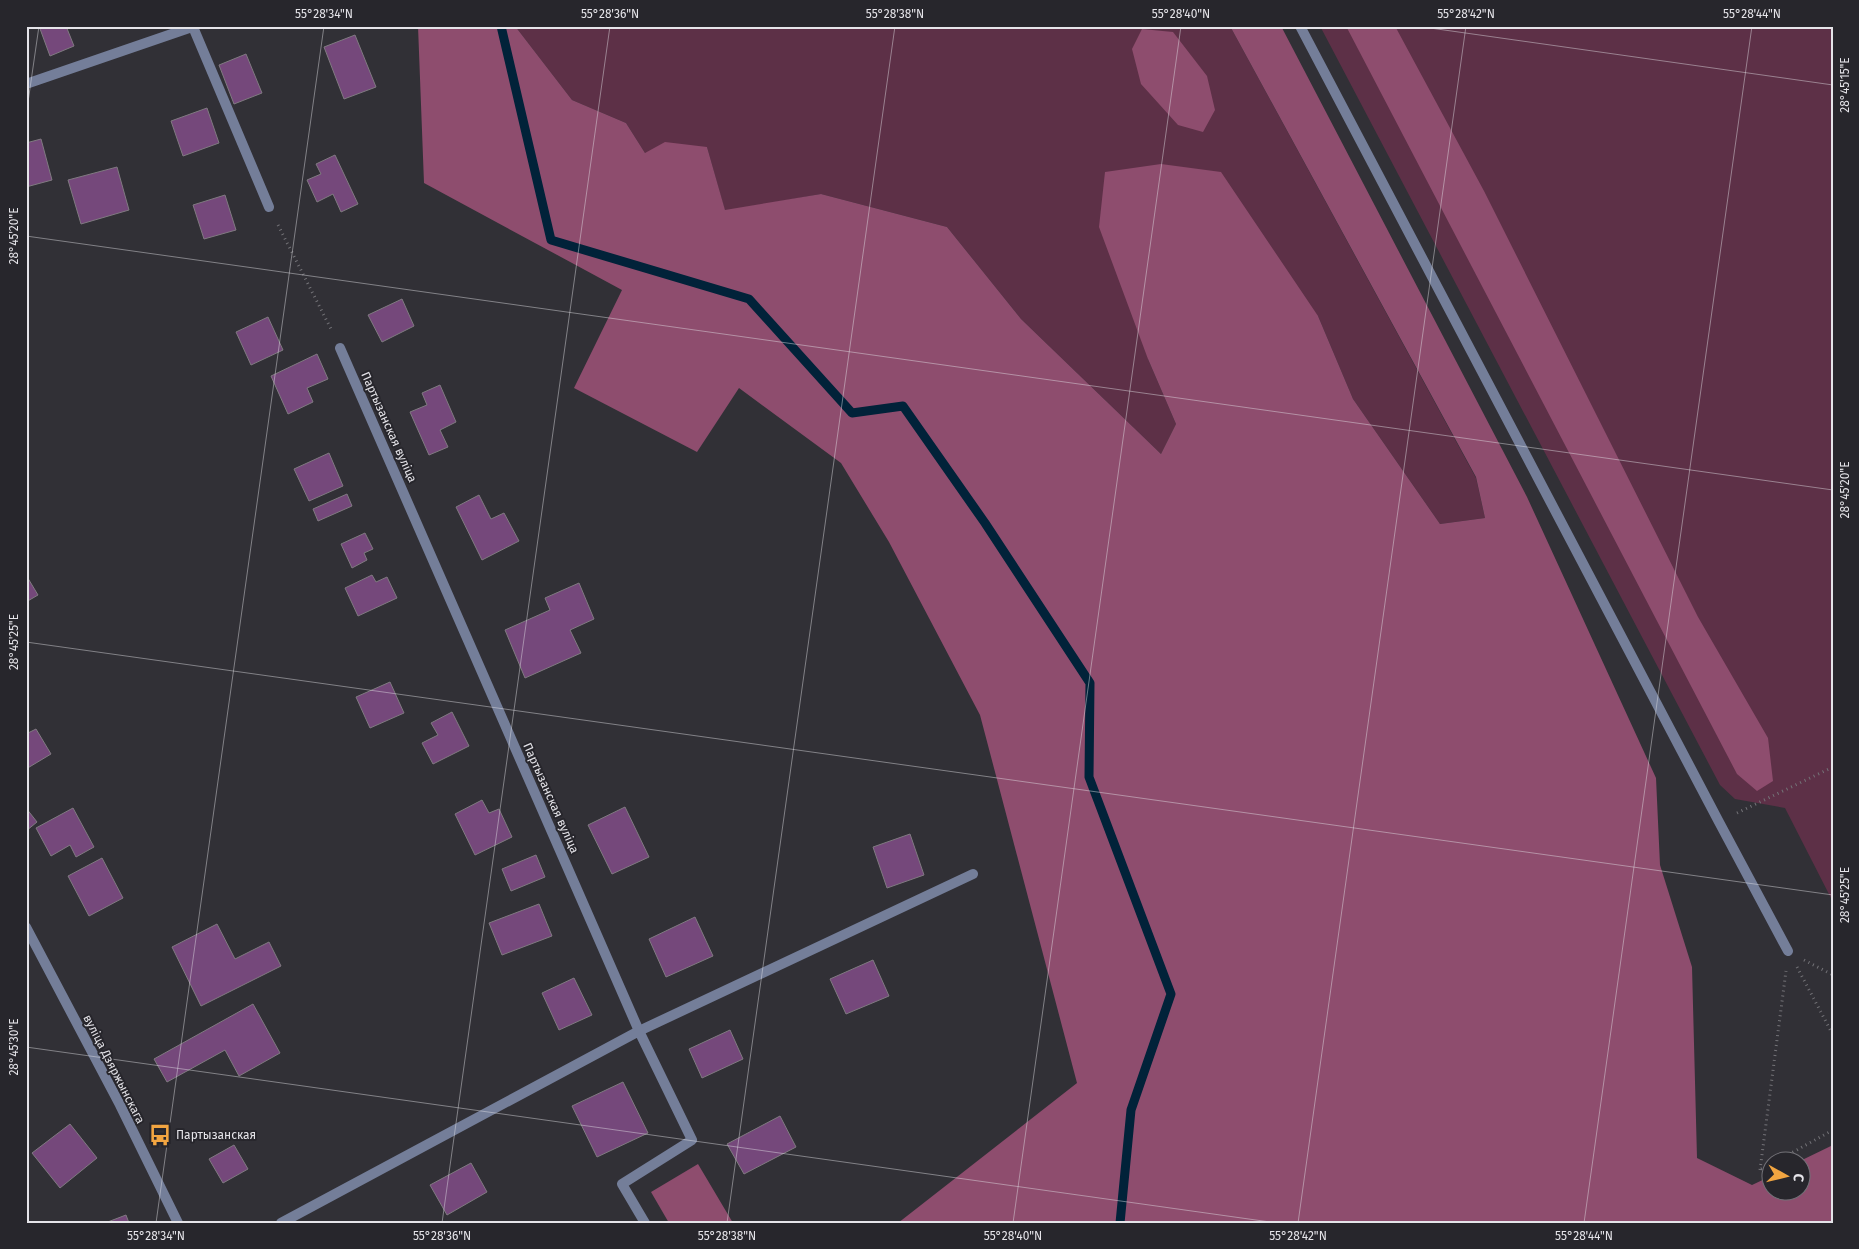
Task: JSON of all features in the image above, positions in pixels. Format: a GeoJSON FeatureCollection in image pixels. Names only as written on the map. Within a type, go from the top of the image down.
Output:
{"type":"FeatureCollection","features":[{"type":"Feature","properties":{"kind":"street"},"geometry":{"type":"LineString","coordinates":[[1300,26],[1788,951]]}},
{"type":"Feature","properties":{"kind":"street"},"geometry":{"type":"LineString","coordinates":[[26,84],[194,27],[269,207]]}},
{"type":"Feature","properties":{"kind":"street","name":"Партызанская вуліца"},"geometry":{"type":"LineString","coordinates":[[340,348],[639,1032],[692,1140],[622,1184],[644,1223]]}},
{"type":"Feature","properties":{"kind":"street"},"geometry":{"type":"LineString","coordinates":[[281,1223],[639,1032],[973,874]]}},
{"type":"Feature","properties":{"kind":"street","name":"вуліца Дзяржынскага"},"geometry":{"type":"LineString","coordinates":[[27,929],[120,1105],[178,1223]]}},
{"type":"Feature","properties":{"kind":"path"},"geometry":{"type":"LineString","coordinates":[[269,207],[340,348]]}},
{"type":"Feature","properties":{"kind":"path"},"geometry":{"type":"LineString","coordinates":[[1719,822],[1833,767]]}},
{"type":"Feature","properties":{"kind":"path"},"geometry":{"type":"LineString","coordinates":[[1788,951],[1833,975]]}},
{"type":"Feature","properties":{"kind":"path"},"geometry":{"type":"LineString","coordinates":[[1788,951],[1833,1035]]}},
{"type":"Feature","properties":{"kind":"path"},"geometry":{"type":"LineString","coordinates":[[1762,1152],[1788,951]]}},
{"type":"Feature","properties":{"kind":"path"},"geometry":{"type":"LineString","coordinates":[[1793,1152],[1833,1130]]}},
{"type":"Feature","properties":{"kind":"path"},"geometry":{"type":"LineString","coordinates":[[1762,1154],[1760,1170],[1762,1169]]}},
{"type":"Feature","properties":{"kind":"shaded area"},"geometry":{"type":"Polygon","coordinates":[[[418,26],[515,26],[572,100],[626,123],[645,153],[665,142],[707,147],[725,210],[821,194],[947,227],[1021,319],[1161,454],[1176,424],[1148,359],[1099,227],[1105,172],[1161,164],[1221,172],[1318,316],[1353,399],[1440,524],[1485,518],[1476,477],[1230,26],[1281,26],[1527,497],[1656,778],[1660,865],[1692,967],[1697,1158],[1752,1185],[1762,1180],[1762,1202],[1812,1202],[1812,1155],[1833,1145],[1833,1223],[898,1223],[1077,1083],[980,715],[889,542],[841,463],[739,388],[697,452],[574,388],[622,290],[424,183],[418,26]]]}},
{"type":"Feature","properties":{"kind":"shaded area"},"geometry":{"type":"Polygon","coordinates":[[[515,26],[1230,26],[1476,478],[1485,518],[1440,524],[1353,399],[1318,316],[1148,359],[1176,424],[1161,454],[1021,319],[947,227],[821,194],[725,211],[707,147],[645,153],[626,123],[572,100],[515,26]]]}},
{"type":"Feature","properties":{"kind":"shaded area"},"geometry":{"type":"Polygon","coordinates":[[[1320,26],[1833,26],[1833,902],[1785,808],[1735,799],[1720,785],[1320,26]]]}},
{"type":"Feature","properties":{"kind":"shaded area"},"geometry":{"type":"Polygon","coordinates":[[[1346,26],[1395,26],[1484,191],[1698,617],[1768,738],[1773,781],[1757,791],[1737,774],[1346,26]]]}},
{"type":"Feature","properties":{"kind":"shaded area"},"geometry":{"type":"Polygon","coordinates":[[[1142,29],[1173,32],[1207,76],[1215,110],[1203,132],[1178,125],[1141,84],[1132,49],[1142,29]]]}},
{"type":"Feature","properties":{"kind":"shaded area"},"geometry":{"type":"Polygon","coordinates":[[[698,1164],[733,1223],[669,1223],[651,1192],[698,1164]]]}},
{"type":"Feature","properties":{"kind":"building"},"geometry":{"type":"Polygon","coordinates":[[[39,26],[66,26],[74,46],[50,56],[39,26]]]}},
{"type":"Feature","properties":{"kind":"building"},"geometry":{"type":"Polygon","coordinates":[[[355,35],[376,87],[344,99],[324,47],[355,35]]]}},
{"type":"Feature","properties":{"kind":"building"},"geometry":{"type":"Polygon","coordinates":[[[246,54],[262,93],[234,104],[219,65],[246,54]]]}},
{"type":"Feature","properties":{"kind":"building"},"geometry":{"type":"Polygon","coordinates":[[[207,108],[219,143],[183,156],[171,121],[207,108]]]}},
{"type":"Feature","properties":{"kind":"building"},"geometry":{"type":"Polygon","coordinates":[[[41,139],[52,180],[26,187],[26,143],[41,139]]]}},
{"type":"Feature","properties":{"kind":"building"},"geometry":{"type":"Polygon","coordinates":[[[335,155],[358,204],[341,212],[333,194],[317,202],[307,180],[321,174],[316,164],[335,155]]]}},
{"type":"Feature","properties":{"kind":"building"},"geometry":{"type":"Polygon","coordinates":[[[117,167],[129,210],[81,224],[68,180],[117,167]]]}},
{"type":"Feature","properties":{"kind":"building"},"geometry":{"type":"Polygon","coordinates":[[[225,195],[236,230],[204,239],[193,205],[225,195]]]}},
{"type":"Feature","properties":{"kind":"building"},"geometry":{"type":"Polygon","coordinates":[[[402,299],[414,326],[382,342],[368,315],[402,299]]]}},
{"type":"Feature","properties":{"kind":"building"},"geometry":{"type":"Polygon","coordinates":[[[268,317],[283,350],[251,365],[236,332],[268,317]]]}},
{"type":"Feature","properties":{"kind":"building"},"geometry":{"type":"Polygon","coordinates":[[[317,354],[328,379],[307,388],[313,402],[288,414],[271,376],[317,354]]]}},
{"type":"Feature","properties":{"kind":"building"},"geometry":{"type":"Polygon","coordinates":[[[440,385],[456,422],[440,430],[448,447],[429,455],[410,412],[427,405],[422,393],[440,385]]]}},
{"type":"Feature","properties":{"kind":"building"},"geometry":{"type":"Polygon","coordinates":[[[329,453],[343,486],[309,501],[294,469],[329,453]]]}},
{"type":"Feature","properties":{"kind":"building"},"geometry":{"type":"Polygon","coordinates":[[[347,494],[352,506],[318,521],[313,509],[347,494]]]}},
{"type":"Feature","properties":{"kind":"building"},"geometry":{"type":"Polygon","coordinates":[[[479,495],[491,519],[504,513],[519,541],[482,560],[456,507],[479,495]]]}},
{"type":"Feature","properties":{"kind":"building"},"geometry":{"type":"Polygon","coordinates":[[[365,533],[373,549],[364,553],[367,560],[352,568],[341,544],[365,533]]]}},
{"type":"Feature","properties":{"kind":"building"},"geometry":{"type":"Polygon","coordinates":[[[26,575],[38,595],[26,602],[26,575]]]}},
{"type":"Feature","properties":{"kind":"building"},"geometry":{"type":"Polygon","coordinates":[[[372,575],[376,582],[387,577],[397,598],[358,616],[345,588],[372,575]]]}},
{"type":"Feature","properties":{"kind":"building"},"geometry":{"type":"Polygon","coordinates":[[[579,583],[594,619],[570,630],[581,653],[525,678],[505,630],[550,610],[545,598],[579,583]]]}},
{"type":"Feature","properties":{"kind":"building"},"geometry":{"type":"Polygon","coordinates":[[[390,682],[404,713],[370,728],[356,697],[390,682]]]}},
{"type":"Feature","properties":{"kind":"building"},"geometry":{"type":"Polygon","coordinates":[[[452,712],[469,746],[433,764],[422,743],[438,735],[431,723],[452,712]]]}},
{"type":"Feature","properties":{"kind":"building"},"geometry":{"type":"Polygon","coordinates":[[[36,729],[51,754],[26,769],[26,734],[36,729]]]}},
{"type":"Feature","properties":{"kind":"building"},"geometry":{"type":"Polygon","coordinates":[[[482,800],[489,813],[499,809],[512,837],[475,855],[455,814],[482,800]]]}},
{"type":"Feature","properties":{"kind":"building"},"geometry":{"type":"Polygon","coordinates":[[[625,807],[649,857],[612,874],[588,825],[625,807]]]}},
{"type":"Feature","properties":{"kind":"building"},"geometry":{"type":"Polygon","coordinates":[[[26,808],[37,822],[26,831],[26,808]]]}},
{"type":"Feature","properties":{"kind":"building"},"geometry":{"type":"Polygon","coordinates":[[[73,808],[94,847],[76,857],[70,845],[51,856],[36,828],[73,808]]]}},
{"type":"Feature","properties":{"kind":"building"},"geometry":{"type":"Polygon","coordinates":[[[910,834],[924,875],[887,888],[873,847],[910,834]]]}},
{"type":"Feature","properties":{"kind":"building"},"geometry":{"type":"Polygon","coordinates":[[[536,855],[545,877],[511,891],[502,869],[536,855]]]}},
{"type":"Feature","properties":{"kind":"building"},"geometry":{"type":"Polygon","coordinates":[[[102,858],[123,898],[89,916],[68,876],[102,858]]]}},
{"type":"Feature","properties":{"kind":"building"},"geometry":{"type":"Polygon","coordinates":[[[539,904],[552,936],[502,955],[489,923],[539,904]]]}},
{"type":"Feature","properties":{"kind":"building"},"geometry":{"type":"Polygon","coordinates":[[[695,917],[713,956],[666,977],[649,939],[695,917]]]}},
{"type":"Feature","properties":{"kind":"building"},"geometry":{"type":"Polygon","coordinates":[[[217,924],[235,959],[269,942],[281,966],[201,1006],[172,947],[217,924]]]}},
{"type":"Feature","properties":{"kind":"building"},"geometry":{"type":"Polygon","coordinates":[[[873,960],[889,996],[846,1014],[830,979],[873,960]]]}},
{"type":"Feature","properties":{"kind":"building"},"geometry":{"type":"Polygon","coordinates":[[[574,978],[592,1015],[559,1030],[542,993],[574,978]]]}},
{"type":"Feature","properties":{"kind":"building"},"geometry":{"type":"Polygon","coordinates":[[[253,1004],[280,1053],[239,1076],[225,1050],[167,1082],[154,1059],[253,1004]]]}},
{"type":"Feature","properties":{"kind":"building"},"geometry":{"type":"Polygon","coordinates":[[[730,1030],[743,1059],[702,1078],[689,1049],[730,1030]]]}},
{"type":"Feature","properties":{"kind":"building"},"geometry":{"type":"Polygon","coordinates":[[[623,1082],[648,1133],[597,1157],[572,1106],[623,1082]]]}},
{"type":"Feature","properties":{"kind":"building"},"geometry":{"type":"Polygon","coordinates":[[[780,1116],[796,1147],[744,1174],[727,1144],[780,1116]]]}},
{"type":"Feature","properties":{"kind":"building"},"geometry":{"type":"Polygon","coordinates":[[[70,1124],[97,1158],[60,1188],[32,1153],[70,1124]]]}},
{"type":"Feature","properties":{"kind":"building"},"geometry":{"type":"Polygon","coordinates":[[[234,1145],[248,1169],[223,1183],[209,1159],[234,1145]]]}},
{"type":"Feature","properties":{"kind":"building"},"geometry":{"type":"Polygon","coordinates":[[[471,1163],[487,1192],[447,1215],[430,1185],[471,1163]]]}},
{"type":"Feature","properties":{"kind":"building"},"geometry":{"type":"Polygon","coordinates":[[[126,1215],[129,1223],[105,1223],[126,1215]]]}},
{"type":"Feature","properties":{"kind":"waterway"},"geometry":{"type":"LineString","coordinates":[[501,26],[551,240],[749,299],[852,413],[903,406],[985,523],[1090,683],[1089,777],[1171,994],[1131,1110],[1120,1223]]}},
{"type":"Feature","properties":{"kind":"place","name":"Партызанская"},"geometry":{"type":"Point","coordinates":[160,1135]}}]}
